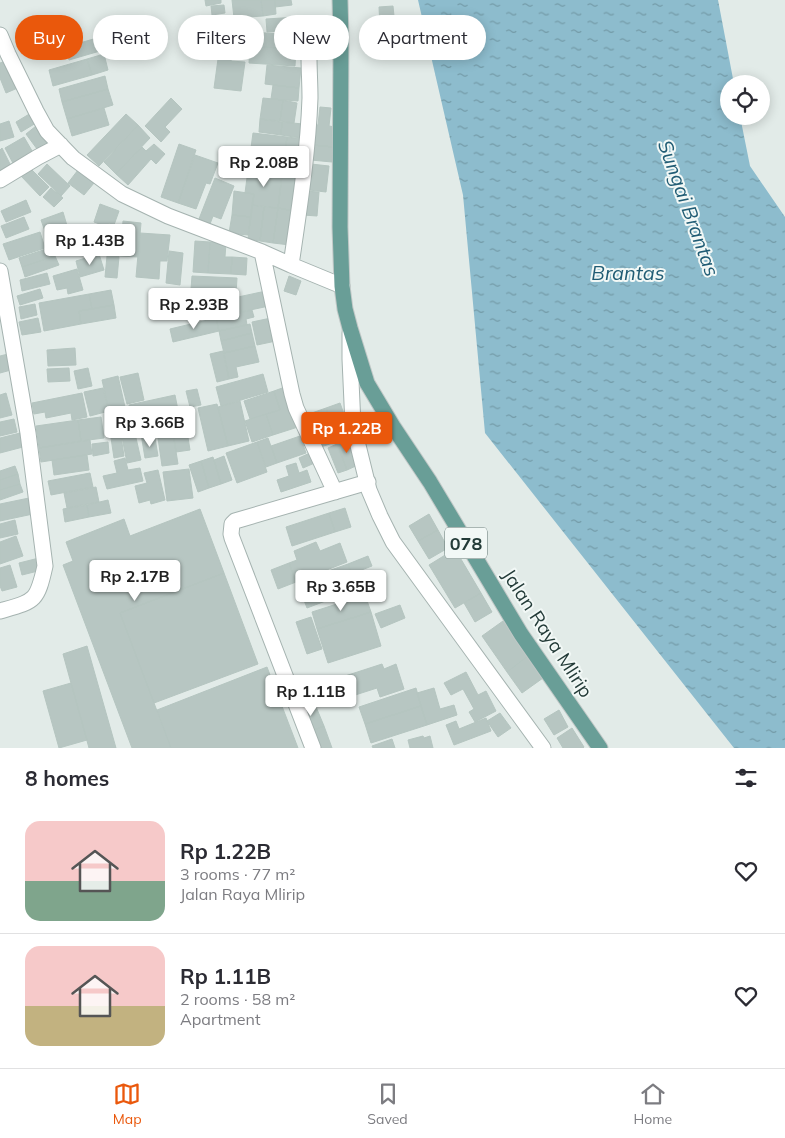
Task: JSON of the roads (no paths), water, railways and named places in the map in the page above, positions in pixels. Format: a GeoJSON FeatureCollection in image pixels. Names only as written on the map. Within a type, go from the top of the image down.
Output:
{"type":"FeatureCollection","features":[{"type":"Feature","properties":{"kind":"main road","name":"Jalan Raya Mlirip"},"geometry":{"type":"LineString","coordinates":[[340,0],[340,227],[342,286],[345,309],[367,383],[430,482],[521,634],[600,748]]}},
{"type":"Feature","properties":{"kind":"street"},"geometry":{"type":"LineString","coordinates":[[0,35],[47,131],[73,158],[122,194],[168,216],[262,252],[342,286]]}},
{"type":"Feature","properties":{"kind":"street"},"geometry":{"type":"LineString","coordinates":[[291,265],[307,142],[310,98],[309,60]]}},
{"type":"Feature","properties":{"kind":"street"},"geometry":{"type":"LineString","coordinates":[[0,180],[61,144]]}},
{"type":"Feature","properties":{"kind":"street"},"geometry":{"type":"LineString","coordinates":[[262,252],[296,408],[335,492]]}},
{"type":"Feature","properties":{"kind":"street"},"geometry":{"type":"LineString","coordinates":[[0,271],[28,433],[45,566],[42,582],[35,597],[27,603],[0,611]]}},
{"type":"Feature","properties":{"kind":"street"},"geometry":{"type":"LineString","coordinates":[[350,328],[353,425],[369,490],[380,516],[392,542],[543,748]]}},
{"type":"Feature","properties":{"kind":"street"},"geometry":{"type":"LineString","coordinates":[[313,748],[232,538],[232,524],[235,521],[368,482]]}},
{"type":"Feature","properties":{"kind":"water","name":"Brantas"},"geometry":{"type":"Polygon","coordinates":[[[418,0],[718,0],[732,75],[720,75],[720,125],[742,125],[750,166],[785,217],[785,748],[734,748],[485,433],[463,195],[432,60],[486,60],[486,15],[421,15],[418,0]]]}},
{"type":"Feature","properties":{"kind":"water label","name":"Sungai Brantas"},"geometry":{"type":"Point","coordinates":[689,208]}}]}
